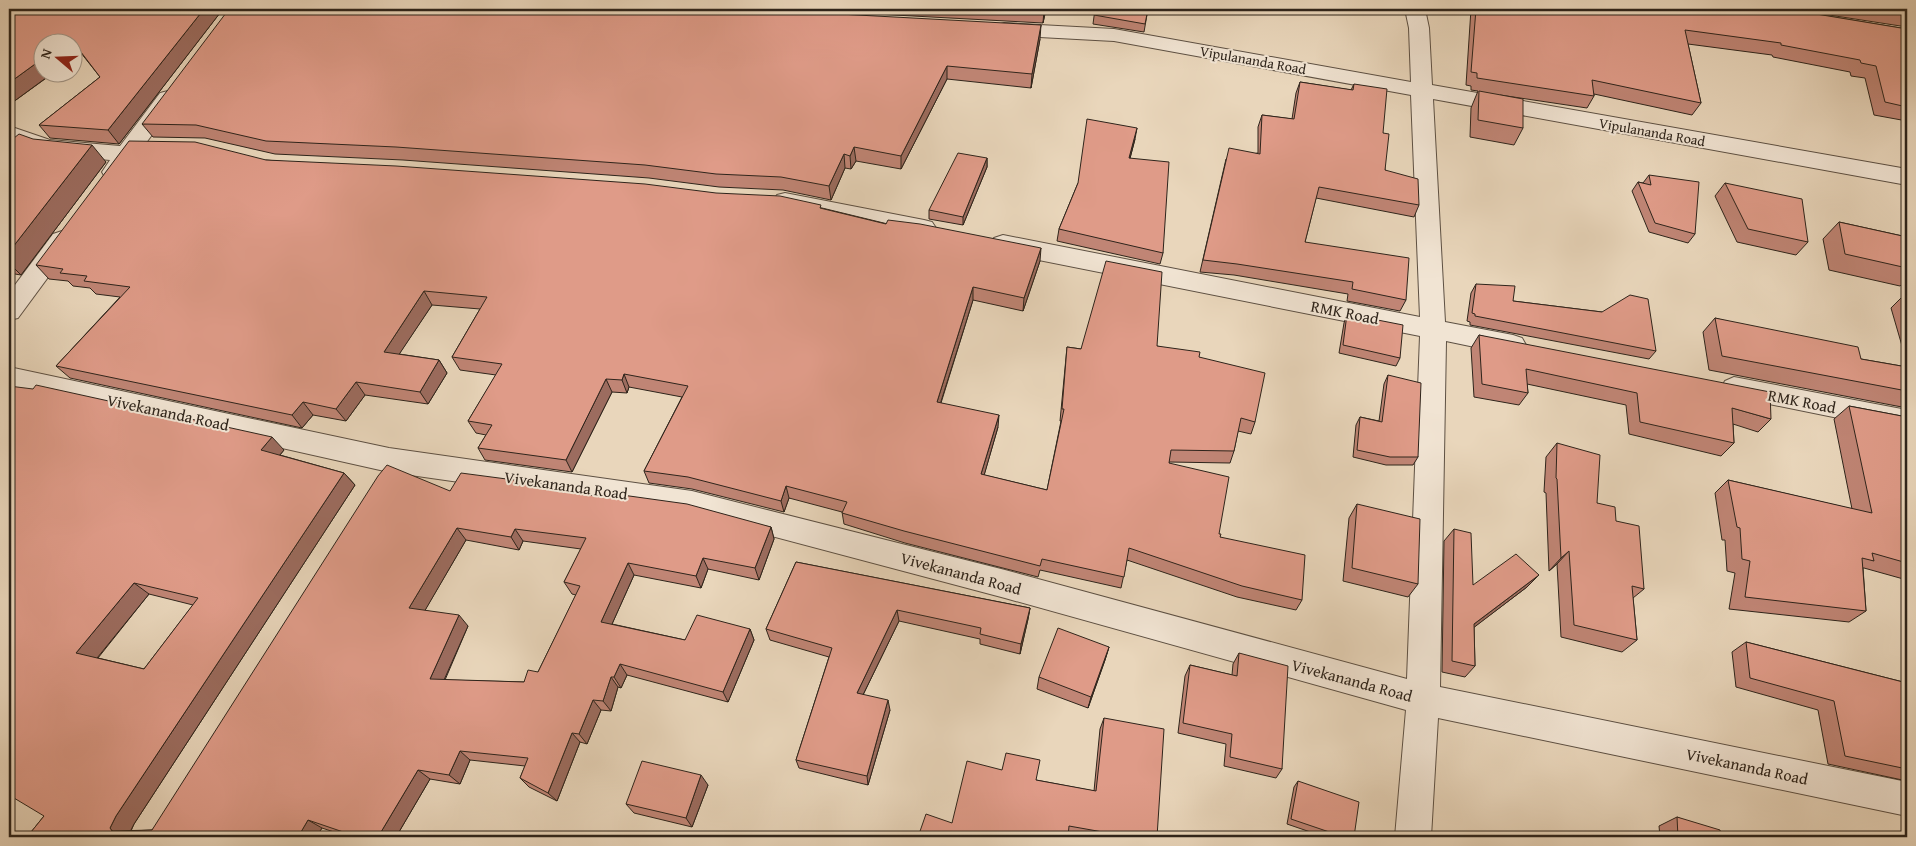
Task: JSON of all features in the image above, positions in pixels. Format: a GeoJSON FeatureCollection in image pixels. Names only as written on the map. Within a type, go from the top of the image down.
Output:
{"type":"FeatureCollection","features":[{"type":"Feature","properties":{"kind":"street"},"geometry":{"type":"LineString","coordinates":[[1413,837],[1422,699],[1433,329],[1419,28],[1415,9]]}},
{"type":"Feature","properties":{"kind":"street","name":"Vipulananda Road"},"geometry":{"type":"LineString","coordinates":[[987,28],[1114,35],[1422,92],[1907,177]]}},
{"type":"Feature","properties":{"kind":"street"},"geometry":{"type":"LineString","coordinates":[[103,185],[178,85]]}},
{"type":"Feature","properties":{"kind":"street"},"geometry":{"type":"LineString","coordinates":[[9,133],[48,147],[129,150],[159,146]]}},
{"type":"Feature","properties":{"kind":"street"},"geometry":{"type":"LineString","coordinates":[[774,200],[948,233]]}},
{"type":"Feature","properties":{"kind":"street"},"geometry":{"type":"LineString","coordinates":[[9,311],[74,224]]}},
{"type":"Feature","properties":{"kind":"street","name":"RMK Road"},"geometry":{"type":"LineString","coordinates":[[977,239],[1539,350]]}},
{"type":"Feature","properties":{"kind":"street","name":"Vivekananda Road"},"geometry":{"type":"LineString","coordinates":[[9,377],[381,472],[692,503],[1005,584],[1422,699],[1907,799]]}},
{"type":"Feature","properties":{"kind":"street","name":"RMK Road"},"geometry":{"type":"LineString","coordinates":[[1714,384],[1907,421]]}},
{"type":"Feature","properties":{"kind":"building"},"geometry":{"type":"Polygon","coordinates":[[[9,9],[204,9],[108,130],[39,125],[100,77],[82,53],[82,32],[32,32],[32,66],[9,83],[9,9]]]}},
{"type":"Feature","properties":{"kind":"building"},"geometry":{"type":"Polygon","coordinates":[[[229,9],[747,9],[1041,25],[1032,74],[947,66],[901,156],[854,147],[850,156],[844,154],[829,186],[781,177],[716,174],[645,165],[396,147],[266,141],[196,125],[142,124],[229,9]]]}},
{"type":"Feature","properties":{"kind":"building"},"geometry":{"type":"Polygon","coordinates":[[[1095,9],[1148,9],[1145,24],[1094,15],[1095,9]]]}},
{"type":"Feature","properties":{"kind":"building"},"geometry":{"type":"Polygon","coordinates":[[[1476,9],[1786,9],[1907,29],[1907,107],[1885,102],[1876,66],[1861,63],[1860,60],[1781,45],[1781,43],[1685,30],[1701,103],[1592,80],[1594,96],[1477,78],[1477,73],[1471,72],[1476,9]]]}},
{"type":"Feature","properties":{"kind":"building"},"geometry":{"type":"Polygon","coordinates":[[[1878,9],[1907,9],[1907,13],[1878,9]]]}},
{"type":"Feature","properties":{"kind":"building"},"geometry":{"type":"Polygon","coordinates":[[[1300,82],[1353,90],[1354,84],[1387,89],[1383,133],[1389,134],[1385,170],[1418,179],[1419,205],[1319,187],[1305,242],[1409,258],[1406,300],[1352,289],[1353,282],[1203,260],[1229,148],[1260,154],[1262,115],[1294,119],[1300,82]]]}},
{"type":"Feature","properties":{"kind":"building"},"geometry":{"type":"Polygon","coordinates":[[[1479,91],[1523,99],[1523,128],[1478,120],[1479,91]]]}},
{"type":"Feature","properties":{"kind":"building"},"geometry":{"type":"Polygon","coordinates":[[[1087,119],[1137,128],[1129,158],[1169,162],[1163,253],[1059,229],[1078,183],[1087,119]]]}},
{"type":"Feature","properties":{"kind":"building"},"geometry":{"type":"Polygon","coordinates":[[[19,134],[33,139],[92,145],[9,252],[9,142],[19,134]]]}},
{"type":"Feature","properties":{"kind":"building"},"geometry":{"type":"Polygon","coordinates":[[[129,141],[195,142],[266,160],[396,166],[645,184],[716,193],[780,196],[821,205],[820,208],[886,224],[888,220],[920,224],[1041,248],[1024,298],[973,287],[937,402],[999,415],[981,474],[1047,490],[1064,409],[1062,409],[1067,347],[1081,349],[1106,261],[1162,272],[1157,346],[1200,352],[1199,357],[1265,373],[1255,422],[1241,418],[1234,451],[1171,450],[1169,463],[1229,477],[1220,537],[1305,555],[1302,600],[1242,586],[1129,548],[1124,577],[1042,559],[1040,566],[842,513],[847,502],[786,486],[781,501],[688,477],[644,471],[688,386],[624,374],[622,380],[606,379],[566,460],[478,448],[492,425],[468,421],[502,364],[452,357],[487,297],[424,291],[384,352],[439,360],[420,392],[356,382],[336,409],[303,402],[292,415],[56,366],[130,287],[84,281],[87,276],[60,273],[63,269],[36,265],[129,141]]]}},
{"type":"Feature","properties":{"kind":"building"},"geometry":{"type":"Polygon","coordinates":[[[958,153],[987,158],[963,217],[929,210],[958,153]]]}},
{"type":"Feature","properties":{"kind":"building"},"geometry":{"type":"Polygon","coordinates":[[[1649,175],[1699,182],[1695,234],[1655,223],[1638,182],[1651,185],[1649,175]]]}},
{"type":"Feature","properties":{"kind":"building"},"geometry":{"type":"Polygon","coordinates":[[[1725,183],[1802,199],[1808,242],[1748,229],[1725,183]]]}},
{"type":"Feature","properties":{"kind":"building"},"geometry":{"type":"Polygon","coordinates":[[[1839,222],[1907,237],[1907,268],[1845,254],[1839,222]]]}},
{"type":"Feature","properties":{"kind":"building"},"geometry":{"type":"Polygon","coordinates":[[[1476,284],[1515,286],[1513,301],[1602,312],[1630,295],[1648,299],[1656,351],[1475,316],[1472,313],[1476,284]]]}},
{"type":"Feature","properties":{"kind":"building"},"geometry":{"type":"Polygon","coordinates":[[[1347,314],[1403,325],[1400,358],[1343,345],[1347,314]]]}},
{"type":"Feature","properties":{"kind":"building"},"geometry":{"type":"Polygon","coordinates":[[[1715,318],[1858,347],[1861,359],[1907,367],[1907,391],[1722,356],[1715,318]]]}},
{"type":"Feature","properties":{"kind":"building"},"geometry":{"type":"Polygon","coordinates":[[[1479,335],[1770,392],[1771,419],[1732,408],[1734,443],[1640,422],[1637,393],[1526,369],[1528,393],[1482,384],[1479,335]]]}},
{"type":"Feature","properties":{"kind":"building"},"geometry":{"type":"Polygon","coordinates":[[[1388,375],[1421,383],[1418,457],[1390,457],[1357,450],[1360,417],[1382,422],[1388,375]]]}},
{"type":"Feature","properties":{"kind":"building"},"geometry":{"type":"Polygon","coordinates":[[[36,385],[272,437],[261,450],[344,473],[116,816],[110,828],[112,831],[152,830],[378,476],[387,465],[450,491],[461,473],[552,485],[550,490],[613,498],[615,494],[687,504],[771,527],[755,568],[703,558],[696,576],[628,563],[601,622],[685,640],[697,615],[750,629],[723,692],[620,664],[614,677],[611,677],[603,701],[593,700],[579,734],[572,733],[548,793],[520,778],[528,758],[460,751],[449,775],[418,770],[378,837],[358,837],[308,820],[298,837],[27,837],[44,816],[9,795],[9,386],[33,389],[36,385]],[[457,528],[409,608],[459,615],[430,679],[524,682],[528,670],[538,672],[580,586],[564,582],[586,538],[515,529],[511,537],[457,528]],[[134,583],[76,653],[144,669],[198,598],[134,583]]]}},
{"type":"Feature","properties":{"kind":"building"},"geometry":{"type":"Polygon","coordinates":[[[1849,406],[1907,417],[1907,563],[1872,553],[1874,561],[1862,558],[1866,611],[1745,597],[1750,561],[1742,559],[1740,528],[1737,527],[1728,480],[1872,513],[1849,406]]]}},
{"type":"Feature","properties":{"kind":"building"},"geometry":{"type":"Polygon","coordinates":[[[1557,443],[1600,455],[1597,503],[1615,507],[1616,521],[1639,526],[1644,589],[1632,586],[1637,640],[1574,625],[1569,551],[1561,558],[1556,478],[1557,443]]]}},
{"type":"Feature","properties":{"kind":"building"},"geometry":{"type":"Polygon","coordinates":[[[1357,504],[1420,519],[1418,584],[1352,568],[1357,504]]]}},
{"type":"Feature","properties":{"kind":"building"},"geometry":{"type":"Polygon","coordinates":[[[1454,529],[1471,533],[1473,585],[1516,554],[1539,575],[1474,624],[1475,666],[1452,661],[1454,529]]]}},
{"type":"Feature","properties":{"kind":"building"},"geometry":{"type":"Polygon","coordinates":[[[796,562],[1030,608],[1021,644],[980,634],[981,628],[897,610],[857,693],[888,700],[867,776],[796,760],[832,648],[766,629],[796,562]]]}},
{"type":"Feature","properties":{"kind":"building"},"geometry":{"type":"Polygon","coordinates":[[[1058,628],[1109,647],[1091,697],[1039,677],[1058,628]]]}},
{"type":"Feature","properties":{"kind":"building"},"geometry":{"type":"Polygon","coordinates":[[[1746,642],[1907,683],[1907,769],[1845,756],[1834,701],[1750,678],[1746,642]]]}},
{"type":"Feature","properties":{"kind":"building"},"geometry":{"type":"Polygon","coordinates":[[[1239,653],[1288,666],[1282,769],[1230,757],[1232,734],[1183,723],[1190,665],[1237,676],[1239,653]]]}},
{"type":"Feature","properties":{"kind":"building"},"geometry":{"type":"Polygon","coordinates":[[[1104,718],[1164,729],[1157,837],[1131,837],[1069,826],[1068,837],[918,837],[926,814],[952,823],[967,761],[1002,770],[1006,753],[1040,760],[1036,780],[1096,791],[1104,718]]]}},
{"type":"Feature","properties":{"kind":"building"},"geometry":{"type":"Polygon","coordinates":[[[642,761],[701,775],[686,818],[626,804],[642,761]]]}},
{"type":"Feature","properties":{"kind":"building"},"geometry":{"type":"Polygon","coordinates":[[[1298,781],[1359,802],[1354,837],[1344,837],[1291,819],[1298,781]]]}},
{"type":"Feature","properties":{"kind":"building"},"geometry":{"type":"Polygon","coordinates":[[[1677,817],[1720,830],[1721,837],[1678,837],[1677,817]]]}}]}
